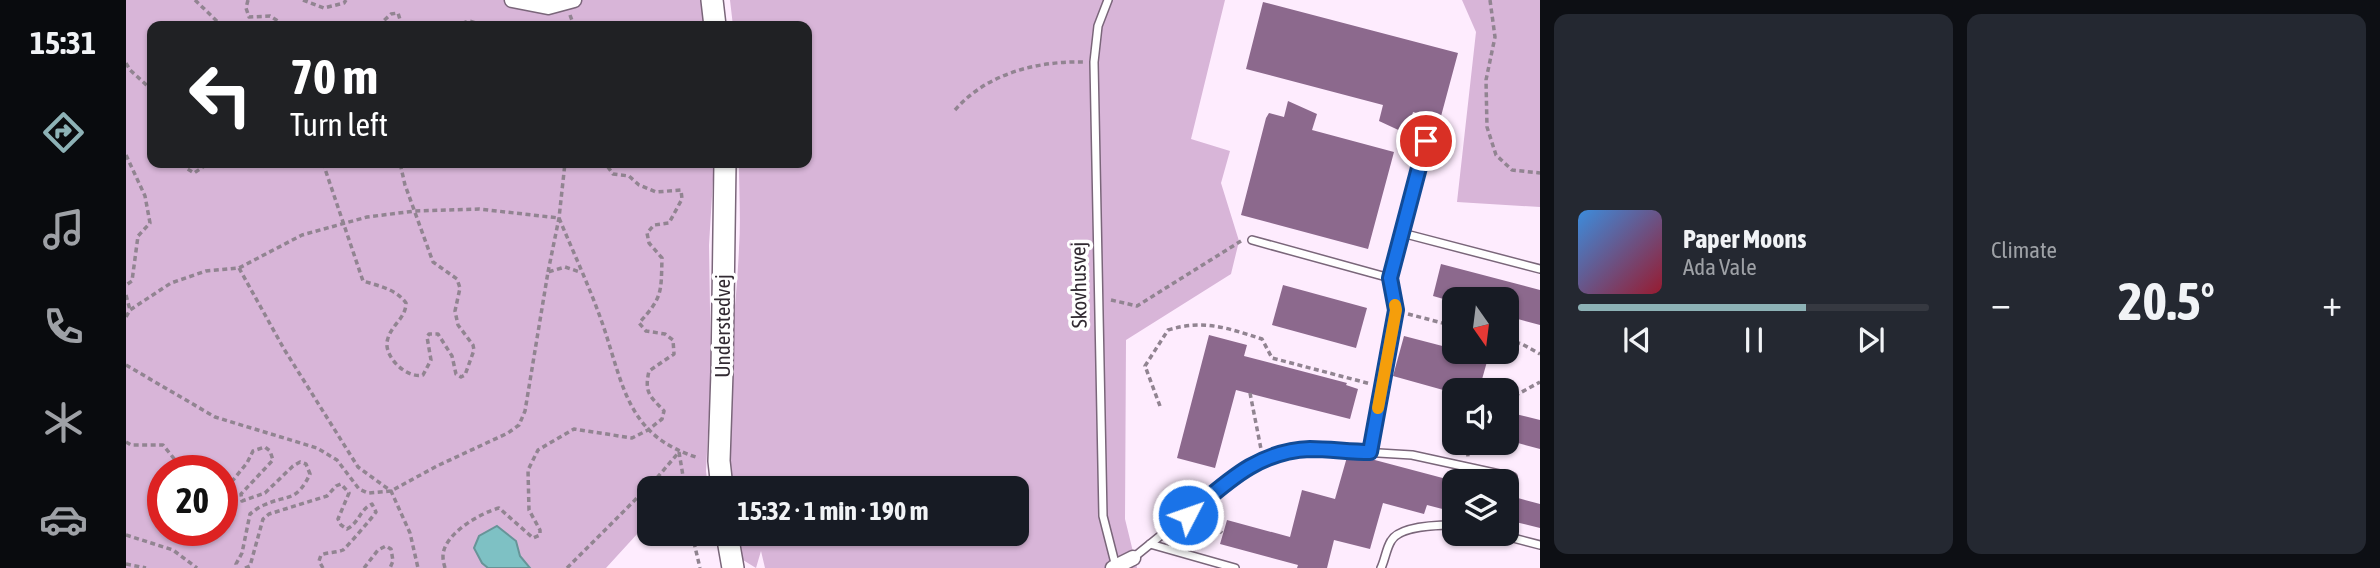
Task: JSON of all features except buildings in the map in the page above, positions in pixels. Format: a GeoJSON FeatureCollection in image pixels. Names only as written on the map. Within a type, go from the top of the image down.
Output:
{"type":"FeatureCollection","features":[{"type":"Feature","properties":{"kind":"street"},"geometry":{"type":"LineString","coordinates":[[512,0],[548,7],[574,0]]}},
{"type":"Feature","properties":{"kind":"street"},"geometry":{"type":"LineString","coordinates":[[712,0],[714,21]]}},
{"type":"Feature","properties":{"kind":"street","name":"Understedvej"},"geometry":{"type":"LineString","coordinates":[[721,476],[725,168]]}},
{"type":"Feature","properties":{"kind":"street"},"geometry":{"type":"LineString","coordinates":[[729,546],[733,568]]}},
{"type":"Feature","properties":{"kind":"street"},"geometry":{"type":"LineString","coordinates":[[1115,568],[1133,558]]}},
{"type":"Feature","properties":{"kind":"lane","name":"Skovhusvej"},"geometry":{"type":"LineString","coordinates":[[1108,0],[1098,26],[1094,62],[1103,516],[1115,568]]}},
{"type":"Feature","properties":{"kind":"lane"},"geometry":{"type":"LineString","coordinates":[[1370,452],[1396,310],[1390,278],[1426,141]]}},
{"type":"Feature","properties":{"kind":"lane"},"geometry":{"type":"LineString","coordinates":[[1402,233],[1540,269]]}},
{"type":"Feature","properties":{"kind":"lane"},"geometry":{"type":"LineString","coordinates":[[1252,240],[1390,278]]}},
{"type":"Feature","properties":{"kind":"lane"},"geometry":{"type":"LineString","coordinates":[[1133,558],[1239,472],[1285,452],[1312,449],[1412,455],[1476,469]]}},
{"type":"Feature","properties":{"kind":"lane"},"geometry":{"type":"LineString","coordinates":[[1381,568],[1391,540],[1402,532],[1442,525]]}},
{"type":"Feature","properties":{"kind":"lane"},"geometry":{"type":"LineString","coordinates":[[1519,540],[1540,545]]}},
{"type":"Feature","properties":{"kind":"lane"},"geometry":{"type":"LineString","coordinates":[[1150,544],[1235,568]]}},
{"type":"Feature","properties":{"kind":"path"},"geometry":{"type":"LineString","coordinates":[[195,0],[217,21]]}},
{"type":"Feature","properties":{"kind":"path"},"geometry":{"type":"LineString","coordinates":[[248,0],[246,8],[249,17],[270,16],[278,21]]}},
{"type":"Feature","properties":{"kind":"path"},"geometry":{"type":"LineString","coordinates":[[303,0],[324,8],[344,3],[346,0]]}},
{"type":"Feature","properties":{"kind":"path"},"geometry":{"type":"LineString","coordinates":[[1490,0],[1495,37],[1486,80],[1487,127],[1496,155],[1512,170],[1540,173]]}},
{"type":"Feature","properties":{"kind":"path"},"geometry":{"type":"LineString","coordinates":[[383,21],[391,13],[398,13],[400,21]]}},
{"type":"Feature","properties":{"kind":"path"},"geometry":{"type":"LineString","coordinates":[[955,110],[968,94],[991,81],[1027,67],[1052,62],[1094,62]]}},
{"type":"Feature","properties":{"kind":"path"},"geometry":{"type":"LineString","coordinates":[[126,63],[147,85]]}},
{"type":"Feature","properties":{"kind":"path"},"geometry":{"type":"LineString","coordinates":[[126,155],[145,196],[149,223],[138,236],[132,281],[126,285]]}},
{"type":"Feature","properties":{"kind":"path"},"geometry":{"type":"LineString","coordinates":[[186,168],[194,173],[202,168]]}},
{"type":"Feature","properties":{"kind":"path"},"geometry":{"type":"LineString","coordinates":[[325,168],[363,281],[384,287],[401,296],[406,303],[403,316],[393,326],[387,343],[390,356],[409,374],[416,377],[423,375],[431,360],[427,337],[435,333],[452,356],[456,374],[461,377],[465,374],[474,350],[458,325],[455,311],[460,288],[457,279],[433,262],[401,168]]}},
{"type":"Feature","properties":{"kind":"path"},"geometry":{"type":"LineString","coordinates":[[126,365],[215,417],[317,448],[337,460],[359,489],[368,493],[391,491],[519,425],[525,411],[559,218],[564,168]]}},
{"type":"Feature","properties":{"kind":"path"},"geometry":{"type":"LineString","coordinates":[[445,568],[442,555],[449,538],[486,512],[499,508],[533,538],[540,535],[540,530],[528,510],[528,470],[538,450],[574,429],[632,438],[662,419],[664,411],[650,396],[646,386],[649,371],[674,354],[673,340],[665,334],[646,331],[639,323],[655,306],[660,295],[662,258],[649,243],[646,233],[654,225],[669,223],[682,199],[681,190],[656,192],[639,185],[629,176],[613,174],[609,168]]}},
{"type":"Feature","properties":{"kind":"path"},"geometry":{"type":"LineString","coordinates":[[126,317],[130,310],[171,282],[206,271],[239,268],[302,234],[367,217],[415,211],[479,209],[559,218]]}},
{"type":"Feature","properties":{"kind":"path"},"geometry":{"type":"LineString","coordinates":[[559,218],[603,326],[618,376],[637,416],[658,440],[679,452],[719,461]]}},
{"type":"Feature","properties":{"kind":"path"},"geometry":{"type":"LineString","coordinates":[[1099,297],[1137,306],[1239,241]]}},
{"type":"Feature","properties":{"kind":"path"},"geometry":{"type":"LineString","coordinates":[[548,272],[565,267],[580,272]]}},
{"type":"Feature","properties":{"kind":"path"},"geometry":{"type":"LineString","coordinates":[[239,268],[284,349],[358,467],[391,491],[410,533],[418,568]]}},
{"type":"Feature","properties":{"kind":"path"},"geometry":{"type":"LineString","coordinates":[[126,295],[130,310]]}},
{"type":"Feature","properties":{"kind":"path"},"geometry":{"type":"LineString","coordinates":[[1396,310],[1442,323]]}},
{"type":"Feature","properties":{"kind":"path"},"geometry":{"type":"LineString","coordinates":[[1160,406],[1144,366],[1168,330],[1188,324],[1221,326],[1262,340],[1272,358],[1382,386]]}},
{"type":"Feature","properties":{"kind":"path"},"geometry":{"type":"LineString","coordinates":[[1519,343],[1540,354]]}},
{"type":"Feature","properties":{"kind":"path"},"geometry":{"type":"LineString","coordinates":[[1519,393],[1540,382]]}},
{"type":"Feature","properties":{"kind":"path"},"geometry":{"type":"LineString","coordinates":[[1250,393],[1264,460]]}},
{"type":"Feature","properties":{"kind":"path"},"geometry":{"type":"LineString","coordinates":[[126,442],[131,445],[163,444],[172,455]]}},
{"type":"Feature","properties":{"kind":"path"},"geometry":{"type":"LineString","coordinates":[[237,568],[250,514],[264,505],[288,499],[304,488],[310,474],[306,464],[300,463],[293,466],[265,493],[242,500],[241,494],[273,460],[270,451],[265,447],[253,451],[238,474]]}},
{"type":"Feature","properties":{"kind":"path"},"geometry":{"type":"LineString","coordinates":[[679,452],[683,476]]}},
{"type":"Feature","properties":{"kind":"path"},"geometry":{"type":"LineString","coordinates":[[567,568],[656,479],[679,452]]}},
{"type":"Feature","properties":{"kind":"path"},"geometry":{"type":"LineString","coordinates":[[245,568],[250,566],[263,519],[269,514],[327,496],[341,484],[349,493],[338,519],[341,525],[347,529],[353,526],[363,510],[372,504],[376,512],[355,534],[348,547],[321,555],[319,561],[323,568]]}},
{"type":"Feature","properties":{"kind":"path"},"geometry":{"type":"LineString","coordinates":[[1197,508],[1222,533]]}},
{"type":"Feature","properties":{"kind":"path"},"geometry":{"type":"LineString","coordinates":[[126,535],[173,550],[197,568]]}},
{"type":"Feature","properties":{"kind":"path"},"geometry":{"type":"LineString","coordinates":[[364,568],[378,550],[386,546],[391,549],[393,561],[390,568]]}},
{"type":"Feature","properties":{"kind":"path"},"geometry":{"type":"LineString","coordinates":[[695,546],[700,568]]}},
{"type":"Feature","properties":{"kind":"path"},"geometry":{"type":"LineString","coordinates":[[126,564],[146,568]]}},
{"type":"Feature","properties":{"kind":"shaded area"},"geometry":{"type":"Polygon","coordinates":[[[126,0],[705,0],[707,21],[147,21],[147,168],[714,168],[709,245],[711,373],[707,476],[637,476],[637,534],[606,568],[126,568],[126,0]]]}},
{"type":"Feature","properties":{"kind":"shaded area"},"geometry":{"type":"Polygon","coordinates":[[[730,0],[1225,0],[1191,139],[1230,151],[1221,183],[1239,241],[1231,274],[1126,340],[1125,519],[1137,568],[765,568],[761,551],[756,568],[743,560],[741,546],[1029,546],[1029,476],[730,476],[727,428],[740,237],[739,168],[812,168],[812,21],[732,21],[730,0]]]}},
{"type":"Feature","properties":{"kind":"shaded area"},"geometry":{"type":"Polygon","coordinates":[[[1462,0],[1540,0],[1540,207],[1457,202],[1476,32],[1462,0]]]}},
{"type":"Feature","properties":{"kind":"shaded area"},"geometry":{"type":"Polygon","coordinates":[[[497,526],[516,541],[520,556],[530,568],[488,568],[482,563],[474,548],[479,536],[497,526]]]}},
{"type":"Feature","properties":{"kind":"slow traffic"},"geometry":{"type":"LineString","coordinates":[[1378,408],[1395,305]]}},
{"type":"Feature","properties":{"kind":"route"},"geometry":{"type":"LineString","coordinates":[[1188,515],[1239,472],[1285,452],[1312,449],[1370,452],[1396,310],[1390,278],[1426,141]]}}]}
